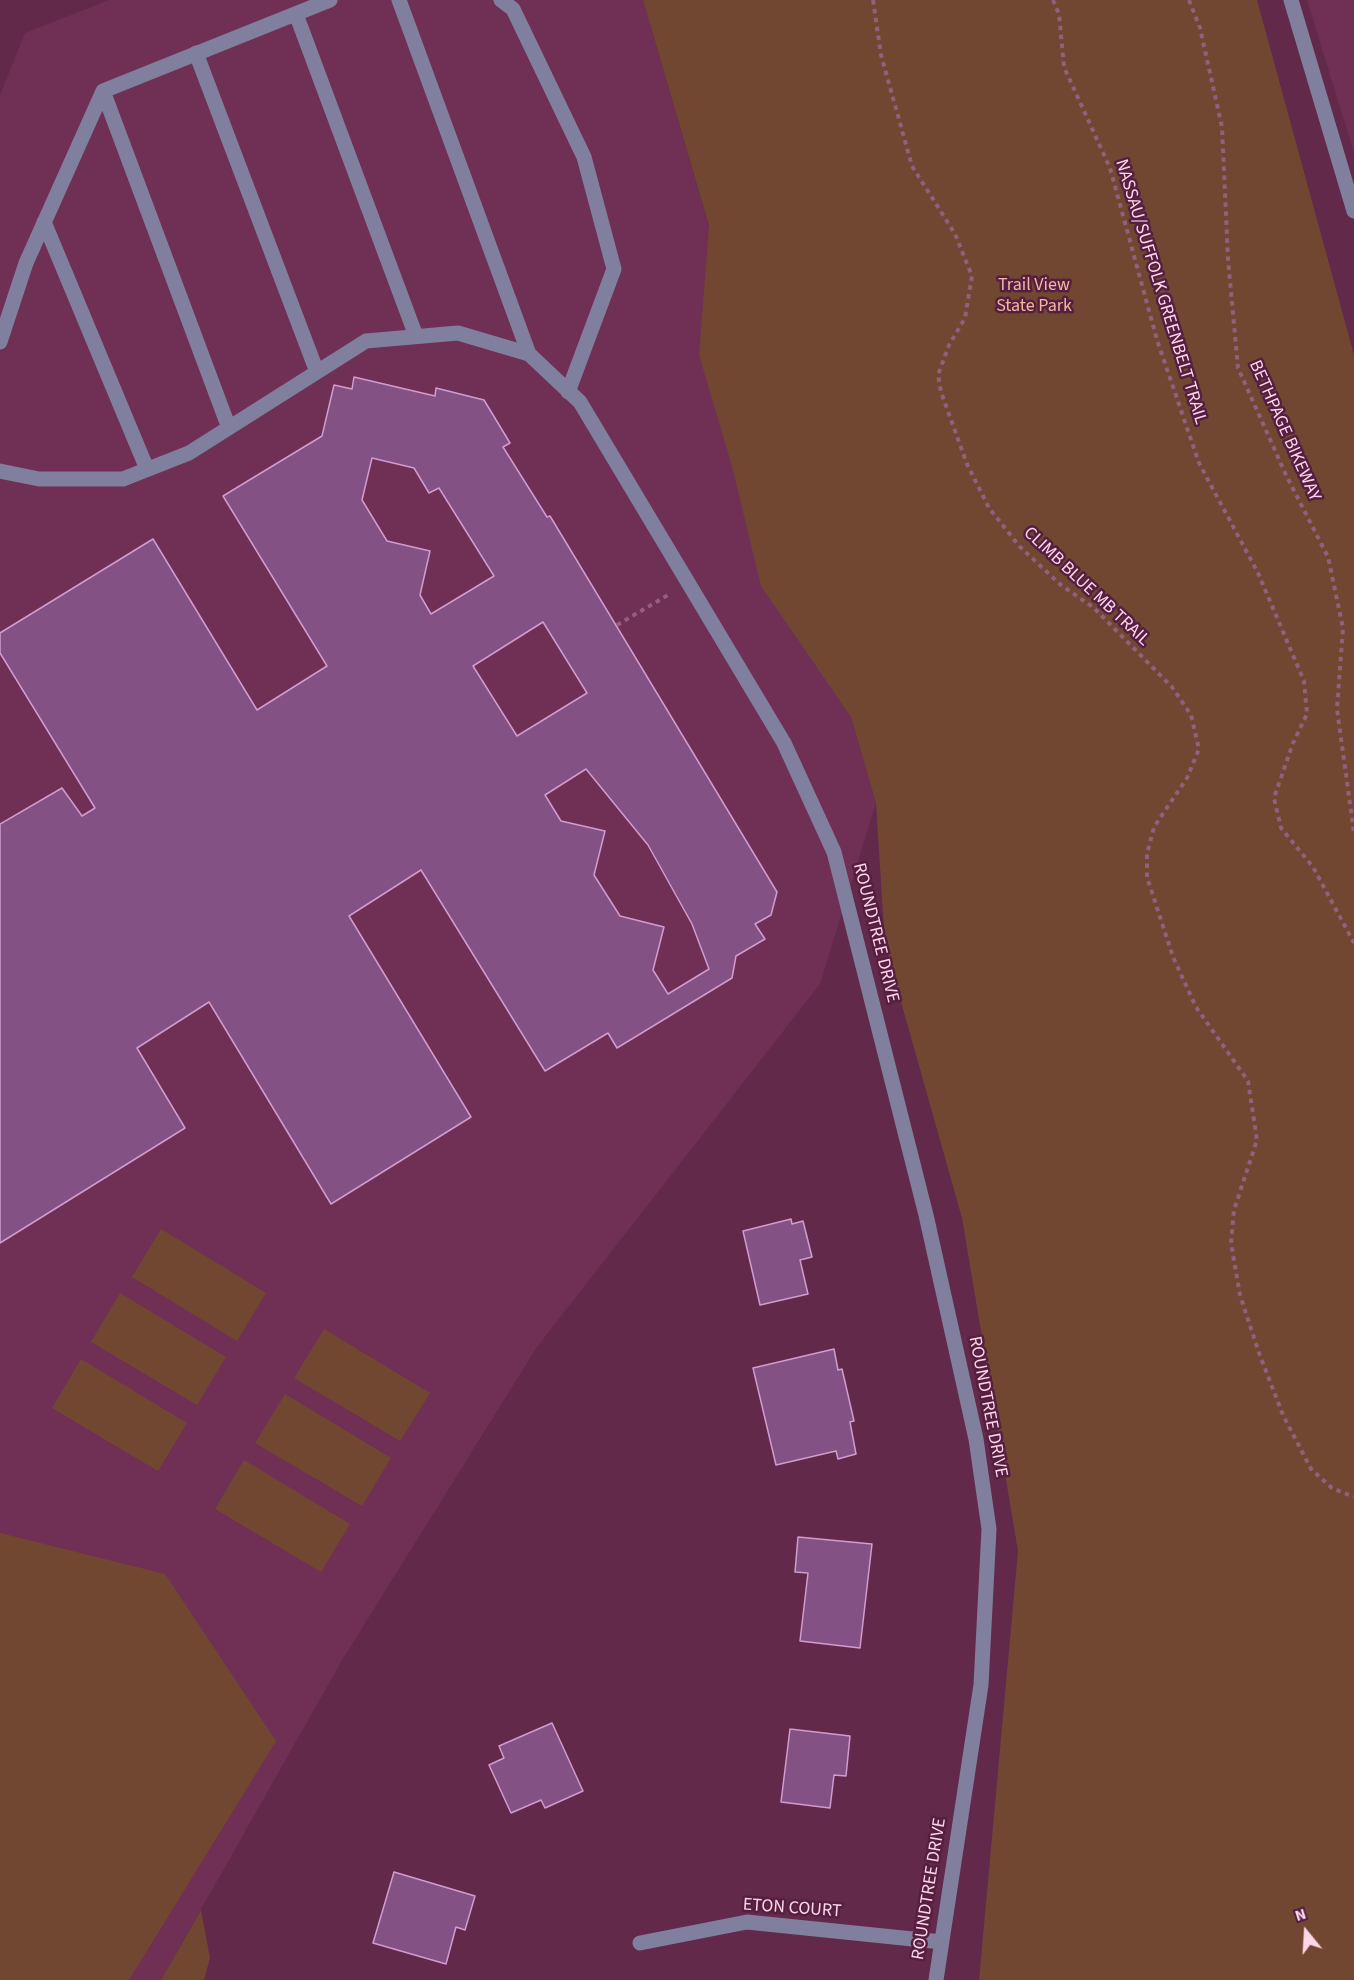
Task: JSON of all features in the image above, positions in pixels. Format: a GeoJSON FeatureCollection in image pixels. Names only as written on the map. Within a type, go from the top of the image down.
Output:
{"type":"FeatureCollection","features":[{"type":"Feature","properties":{"kind":"street"},"geometry":{"type":"LineString","coordinates":[[0,342],[26,263],[103,91],[330,0]]}},
{"type":"Feature","properties":{"kind":"street"},"geometry":{"type":"LineString","coordinates":[[399,0],[529,354]]}},
{"type":"Feature","properties":{"kind":"street"},"geometry":{"type":"LineString","coordinates":[[501,0],[513,9],[584,157],[614,268],[568,392]]}},
{"type":"Feature","properties":{"kind":"street"},"geometry":{"type":"LineString","coordinates":[[1291,0],[1350,178],[1354,211]]}},
{"type":"Feature","properties":{"kind":"street"},"geometry":{"type":"LineString","coordinates":[[296,14],[416,336]]}},
{"type":"Feature","properties":{"kind":"street"},"geometry":{"type":"LineString","coordinates":[[196,53],[317,372]]}},
{"type":"Feature","properties":{"kind":"street"},"geometry":{"type":"LineString","coordinates":[[103,91],[229,428]]}},
{"type":"Feature","properties":{"kind":"street"},"geometry":{"type":"LineString","coordinates":[[44,222],[147,469]]}},
{"type":"Feature","properties":{"kind":"street"},"geometry":{"type":"LineString","coordinates":[[0,471],[39,479],[123,479],[189,453],[366,340],[458,333],[529,354]]}},
{"type":"Feature","properties":{"kind":"street","name":"ROUNDTREE DRIVE"},"geometry":{"type":"LineString","coordinates":[[529,354],[580,402],[784,743],[834,852],[929,1227],[976,1439],[989,1529],[981,1685],[936,1980]]}},
{"type":"Feature","properties":{"kind":"street","name":"ETON COURT"},"geometry":{"type":"LineString","coordinates":[[640,1944],[747,1922],[942,1942]]}},
{"type":"Feature","properties":{"kind":"path","name":"CLIMB BLUE MB TRAIL"},"geometry":{"type":"LineString","coordinates":[[873,0],[881,55],[912,166],[956,234],[972,276],[965,318],[949,345],[938,375],[941,392],[967,464],[988,508],[1020,547],[1061,585],[1094,608],[1172,687],[1191,716],[1199,749],[1187,778],[1154,827],[1147,854],[1147,877],[1173,957],[1196,1007],[1248,1081],[1257,1140],[1234,1210],[1231,1243],[1240,1294],[1259,1353],[1283,1416],[1311,1469],[1332,1488],[1354,1497]]}},
{"type":"Feature","properties":{"kind":"path","name":"NASSAU/SUFFOLK GREENBELT TRAIL"},"geometry":{"type":"LineString","coordinates":[[1053,0],[1059,14],[1064,67],[1110,168],[1157,340],[1199,463],[1258,573],[1304,681],[1307,714],[1293,743],[1274,798],[1281,828],[1313,867],[1354,943]]}},
{"type":"Feature","properties":{"kind":"path","name":"BETHPAGE BIKEWAY"},"geometry":{"type":"LineString","coordinates":[[1190,0],[1200,28],[1222,127],[1227,259],[1238,368],[1286,475],[1328,557],[1343,628],[1337,709],[1354,833]]}},
{"type":"Feature","properties":{"kind":"path"},"geometry":{"type":"LineString","coordinates":[[617,625],[668,595]]}},
{"type":"Feature","properties":{"kind":"shaded area"},"geometry":{"type":"Polygon","coordinates":[[[109,0],[643,0],[876,803],[820,984],[537,1347],[341,1662],[161,1980],[0,1980],[0,95],[25,33],[109,0]]]}},
{"type":"Feature","properties":{"kind":"shaded area"},"geometry":{"type":"Polygon","coordinates":[[[1307,0],[1354,0],[1354,153],[1307,0]]]}},
{"type":"Feature","properties":{"kind":"green space","name":"Trail View State Park"},"geometry":{"type":"Polygon","coordinates":[[[643,0],[1257,0],[1354,355],[1354,1980],[979,1980],[1018,1551],[962,1218],[885,945],[876,803],[851,717],[761,586],[732,466],[699,355],[709,226],[643,0]]]}},
{"type":"Feature","properties":{"kind":"green space"},"geometry":{"type":"Polygon","coordinates":[[[161,1229],[266,1293],[237,1341],[132,1277],[161,1229]]]}},
{"type":"Feature","properties":{"kind":"green space"},"geometry":{"type":"Polygon","coordinates":[[[120,1293],[226,1357],[197,1405],[91,1342],[120,1293]]]}},
{"type":"Feature","properties":{"kind":"green space"},"geometry":{"type":"Polygon","coordinates":[[[324,1329],[430,1393],[400,1441],[294,1378],[324,1329]]]}},
{"type":"Feature","properties":{"kind":"green space"},"geometry":{"type":"Polygon","coordinates":[[[81,1359],[187,1423],[158,1471],[52,1408],[81,1359]]]}},
{"type":"Feature","properties":{"kind":"green space"},"geometry":{"type":"Polygon","coordinates":[[[285,1394],[391,1458],[362,1506],[255,1443],[285,1394]]]}},
{"type":"Feature","properties":{"kind":"green space"},"geometry":{"type":"Polygon","coordinates":[[[244,1460],[350,1524],[321,1572],[215,1509],[244,1460]]]}},
{"type":"Feature","properties":{"kind":"green space"},"geometry":{"type":"Polygon","coordinates":[[[0,1533],[165,1574],[276,1741],[129,1980],[0,1980],[0,1533]]]}},
{"type":"Feature","properties":{"kind":"green space"},"geometry":{"type":"Polygon","coordinates":[[[201,1910],[210,1958],[204,1980],[161,1980],[201,1910]]]}},
{"type":"Feature","properties":{"kind":"building"},"geometry":{"type":"Polygon","coordinates":[[[354,377],[435,396],[436,388],[484,400],[510,443],[503,447],[547,517],[550,516],[777,892],[771,915],[755,924],[765,939],[736,956],[732,978],[617,1048],[608,1033],[545,1071],[421,870],[349,916],[471,1117],[331,1204],[209,1002],[137,1048],[185,1128],[0,1243],[0,824],[62,788],[82,816],[95,808],[0,653],[0,633],[153,539],[257,710],[327,666],[223,496],[322,436],[334,385],[352,389],[354,377]],[[372,458],[362,500],[387,541],[430,551],[420,595],[431,614],[494,576],[439,488],[429,493],[414,468],[372,458]],[[543,622],[473,666],[517,736],[587,693],[543,622]],[[586,769],[545,795],[561,821],[605,831],[594,875],[620,916],[664,927],[653,970],[668,994],[709,969],[692,924],[648,845],[586,769]]]}},
{"type":"Feature","properties":{"kind":"building"},"geometry":{"type":"Polygon","coordinates":[[[791,1219],[792,1224],[803,1221],[812,1257],[800,1260],[808,1294],[760,1305],[743,1231],[791,1219]]]}},
{"type":"Feature","properties":{"kind":"building"},"geometry":{"type":"Polygon","coordinates":[[[834,1349],[838,1370],[842,1369],[854,1421],[850,1422],[856,1454],[838,1459],[836,1451],[776,1465],[753,1368],[834,1349]]]}},
{"type":"Feature","properties":{"kind":"building"},"geometry":{"type":"Polygon","coordinates":[[[798,1537],[872,1544],[860,1648],[800,1641],[808,1573],[795,1572],[798,1537]]]}},
{"type":"Feature","properties":{"kind":"building"},"geometry":{"type":"Polygon","coordinates":[[[552,1723],[583,1791],[545,1808],[541,1800],[511,1813],[489,1765],[504,1758],[499,1746],[552,1723]]]}},
{"type":"Feature","properties":{"kind":"building"},"geometry":{"type":"Polygon","coordinates":[[[790,1729],[850,1736],[846,1776],[834,1775],[830,1808],[781,1802],[790,1729]]]}},
{"type":"Feature","properties":{"kind":"building"},"geometry":{"type":"Polygon","coordinates":[[[394,1872],[475,1896],[465,1930],[456,1927],[446,1964],[373,1943],[394,1872]]]}}]}
